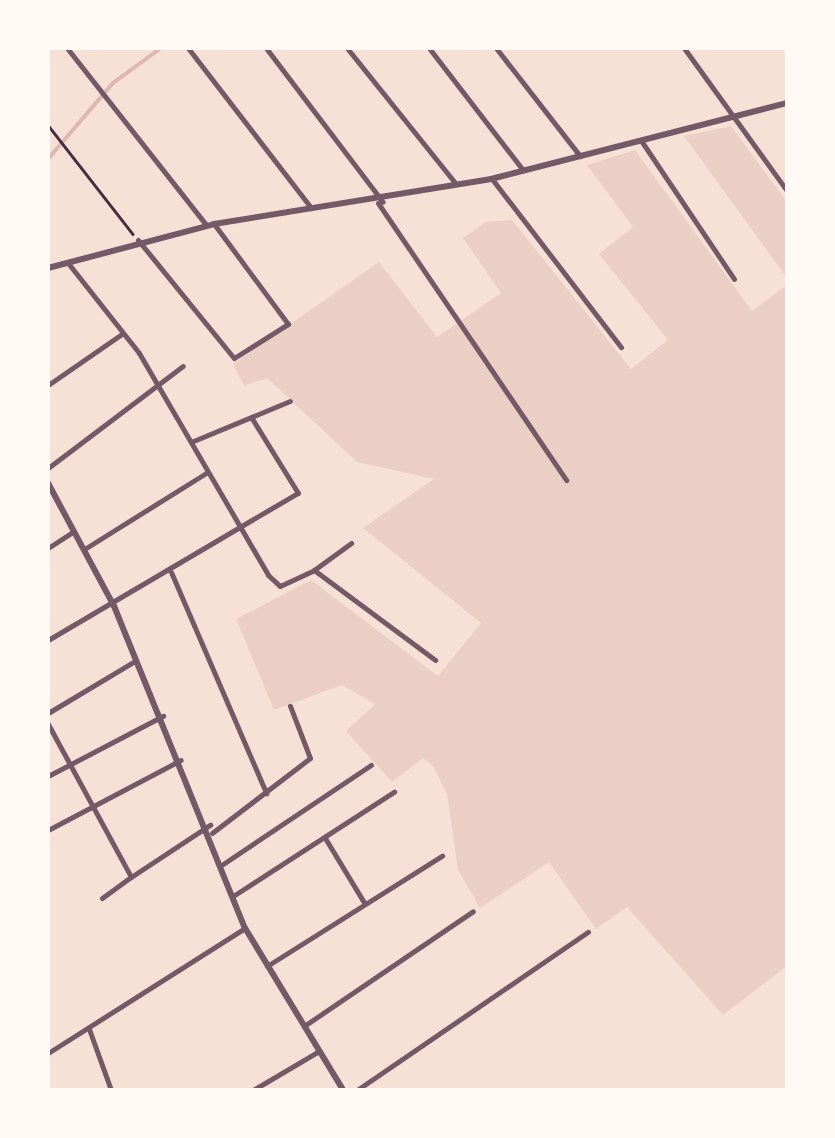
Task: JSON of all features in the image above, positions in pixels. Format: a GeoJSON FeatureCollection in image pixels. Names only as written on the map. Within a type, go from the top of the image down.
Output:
{"type":"FeatureCollection","features":[{"type":"Feature","properties":{"kind":"street"},"geometry":{"type":"LineString","coordinates":[[67,48],[288,324],[234,358],[138,240]]}},
{"type":"Feature","properties":{"kind":"street"},"geometry":{"type":"LineString","coordinates":[[188,48],[312,209]]}},
{"type":"Feature","properties":{"kind":"street"},"geometry":{"type":"LineString","coordinates":[[266,48],[381,202],[566,480]]}},
{"type":"Feature","properties":{"kind":"street"},"geometry":{"type":"LineString","coordinates":[[346,48],[456,184]]}},
{"type":"Feature","properties":{"kind":"street"},"geometry":{"type":"LineString","coordinates":[[429,48],[523,170]]}},
{"type":"Feature","properties":{"kind":"street"},"geometry":{"type":"LineString","coordinates":[[496,48],[582,158]]}},
{"type":"Feature","properties":{"kind":"street"},"geometry":{"type":"LineString","coordinates":[[684,48],[788,192]]}},
{"type":"Feature","properties":{"kind":"street"},"geometry":{"type":"LineString","coordinates":[[48,268],[138,240],[210,225],[381,202],[492,179],[788,103]]}},
{"type":"Feature","properties":{"kind":"street"},"geometry":{"type":"LineString","coordinates":[[642,142],[734,279]]}},
{"type":"Feature","properties":{"kind":"street"},"geometry":{"type":"LineString","coordinates":[[492,179],[621,347]]}},
{"type":"Feature","properties":{"kind":"street"},"geometry":{"type":"LineString","coordinates":[[67,262],[124,333],[160,387],[206,473],[280,586],[314,570],[351,543]]}},
{"type":"Feature","properties":{"kind":"street"},"geometry":{"type":"LineString","coordinates":[[48,385],[124,333]]}},
{"type":"Feature","properties":{"kind":"street"},"geometry":{"type":"LineString","coordinates":[[48,468],[183,366]]}},
{"type":"Feature","properties":{"kind":"street"},"geometry":{"type":"LineString","coordinates":[[190,442],[290,401]]}},
{"type":"Feature","properties":{"kind":"street"},"geometry":{"type":"LineString","coordinates":[[48,640],[171,572],[300,489],[251,417]]}},
{"type":"Feature","properties":{"kind":"street"},"geometry":{"type":"LineString","coordinates":[[86,548],[206,473]]}},
{"type":"Feature","properties":{"kind":"street"},"geometry":{"type":"LineString","coordinates":[[48,483],[86,548],[163,716],[211,829],[245,928],[343,1090]]}},
{"type":"Feature","properties":{"kind":"street"},"geometry":{"type":"LineString","coordinates":[[48,548],[76,531]]}},
{"type":"Feature","properties":{"kind":"street"},"geometry":{"type":"LineString","coordinates":[[314,570],[435,660]]}},
{"type":"Feature","properties":{"kind":"street"},"geometry":{"type":"LineString","coordinates":[[171,572],[266,793]]}},
{"type":"Feature","properties":{"kind":"street"},"geometry":{"type":"LineString","coordinates":[[48,712],[137,660]]}},
{"type":"Feature","properties":{"kind":"street"},"geometry":{"type":"LineString","coordinates":[[102,898],[266,793],[313,751],[290,706]]}},
{"type":"Feature","properties":{"kind":"street"},"geometry":{"type":"LineString","coordinates":[[48,776],[163,716]]}},
{"type":"Feature","properties":{"kind":"street"},"geometry":{"type":"LineString","coordinates":[[48,724],[131,877]]}},
{"type":"Feature","properties":{"kind":"street"},"geometry":{"type":"LineString","coordinates":[[48,830],[182,760]]}},
{"type":"Feature","properties":{"kind":"street"},"geometry":{"type":"LineString","coordinates":[[223,864],[370,764]]}},
{"type":"Feature","properties":{"kind":"street"},"geometry":{"type":"LineString","coordinates":[[233,896],[394,792]]}},
{"type":"Feature","properties":{"kind":"street"},"geometry":{"type":"LineString","coordinates":[[325,837],[365,904]]}},
{"type":"Feature","properties":{"kind":"street"},"geometry":{"type":"LineString","coordinates":[[266,966],[442,856]]}},
{"type":"Feature","properties":{"kind":"street"},"geometry":{"type":"LineString","coordinates":[[304,1026],[473,911]]}},
{"type":"Feature","properties":{"kind":"street"},"geometry":{"type":"LineString","coordinates":[[48,1053],[245,928]]}},
{"type":"Feature","properties":{"kind":"street"},"geometry":{"type":"LineString","coordinates":[[357,1090],[588,932]]}},
{"type":"Feature","properties":{"kind":"street"},"geometry":{"type":"LineString","coordinates":[[89,1029],[111,1090]]}},
{"type":"Feature","properties":{"kind":"street"},"geometry":{"type":"LineString","coordinates":[[252,1090],[319,1051]]}},
{"type":"Feature","properties":{"kind":"path"},"geometry":{"type":"LineString","coordinates":[[48,126],[138,240]]}},
{"type":"Feature","properties":{"kind":"shaded area"},"geometry":{"type":"Polygon","coordinates":[[[731,126],[787,202],[787,278],[684,136],[731,126]]]}},
{"type":"Feature","properties":{"kind":"shaded area"},"geometry":{"type":"Polygon","coordinates":[[[635,150],[752,311],[787,285],[787,966],[723,1015],[627,907],[596,929],[549,862],[480,908],[458,870],[447,794],[433,766],[423,758],[392,782],[346,731],[375,704],[342,685],[274,710],[236,619],[311,580],[438,676],[481,623],[363,528],[434,479],[357,462],[267,378],[244,386],[233,364],[379,262],[437,337],[501,293],[463,238],[486,222],[512,220],[631,369],[668,340],[599,254],[633,227],[587,165],[635,150]]]}},
{"type":"Feature","properties":{"kind":"waterway"},"geometry":{"type":"LineString","coordinates":[[48,159],[113,83],[161,48]]}}]}
